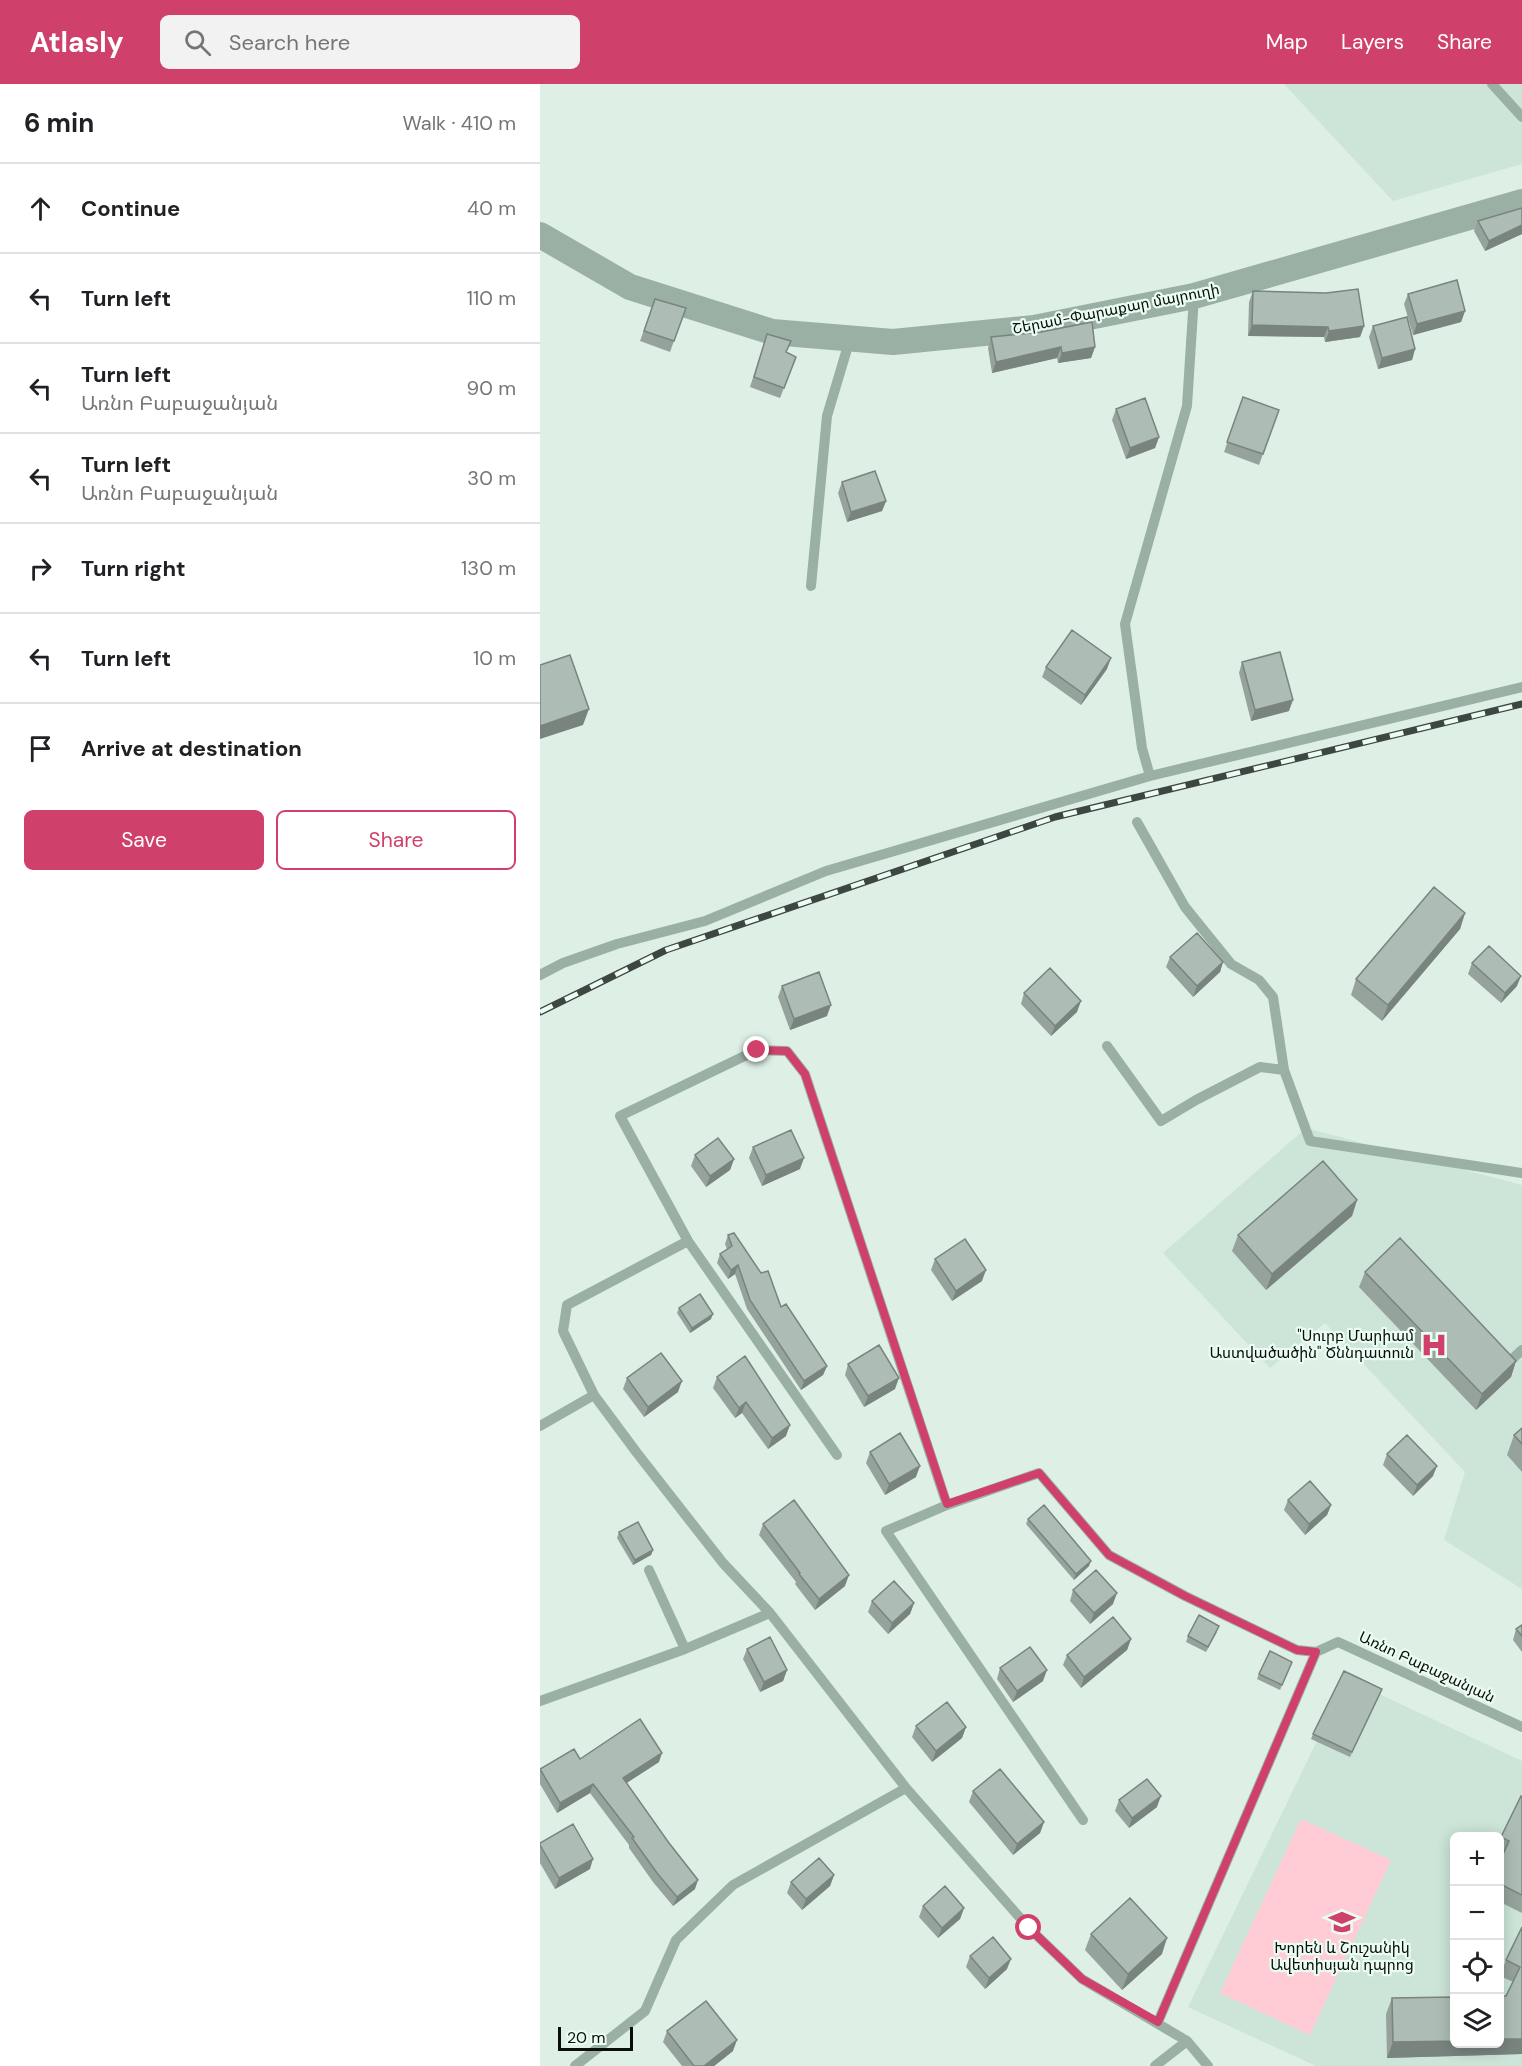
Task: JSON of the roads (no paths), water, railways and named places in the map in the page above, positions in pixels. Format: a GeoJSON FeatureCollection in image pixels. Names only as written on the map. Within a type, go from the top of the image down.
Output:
{"type":"FeatureCollection","features":[{"type":"Feature","properties":{"kind":"street","name":"Շերամ-Փարաքար մայրուղի"},"geometry":{"type":"LineString","coordinates":[[540,235],[630,287],[772,332],[893,342],[1034,328],[1194,296],[1522,202]]}},
{"type":"Feature","properties":{"kind":"lane"},"geometry":{"type":"LineString","coordinates":[[1492,84],[1522,117]]}},
{"type":"Feature","properties":{"kind":"lane"},"geometry":{"type":"LineString","coordinates":[[1150,776],[1142,748],[1125,624],[1187,406],[1194,296]]}},
{"type":"Feature","properties":{"kind":"lane"},"geometry":{"type":"LineString","coordinates":[[811,586],[827,416],[850,339]]}},
{"type":"Feature","properties":{"kind":"lane"},"geometry":{"type":"LineString","coordinates":[[540,975],[563,963],[617,944],[705,921],[826,871],[1150,776],[1522,687]]}},
{"type":"Feature","properties":{"kind":"lane"},"geometry":{"type":"LineString","coordinates":[[1137,822],[1185,907],[1230,964],[1259,980],[1273,997],[1284,1070],[1310,1141],[1522,1173]]}},
{"type":"Feature","properties":{"kind":"lane"},"geometry":{"type":"LineString","coordinates":[[1107,1047],[1161,1121],[1260,1067],[1284,1070]]}},
{"type":"Feature","properties":{"kind":"lane"},"geometry":{"type":"LineString","coordinates":[[837,1455],[688,1241],[620,1116],[757,1050],[787,1051],[805,1074],[947,1504]]}},
{"type":"Feature","properties":{"kind":"lane"},"geometry":{"type":"LineString","coordinates":[[688,1241],[567,1305],[562,1331],[594,1395],[723,1563],[770,1613],[906,1788],[1029,1928],[1082,1979],[1187,2041],[1208,2066]]}},
{"type":"Feature","properties":{"kind":"lane"},"geometry":{"type":"LineString","coordinates":[[1510,1361],[1522,1350]]}},
{"type":"Feature","properties":{"kind":"lane"},"geometry":{"type":"LineString","coordinates":[[540,1426],[594,1395]]}},
{"type":"Feature","properties":{"kind":"lane","name":"Առնո Բաբաջանյան"},"geometry":{"type":"LineString","coordinates":[[1083,1820],[886,1531],[947,1504],[1039,1473],[1109,1555],[1185,1596],[1297,1650],[1316,1652],[1338,1642],[1522,1727]]}},
{"type":"Feature","properties":{"kind":"lane"},"geometry":{"type":"LineString","coordinates":[[649,1570],[685,1649]]}},
{"type":"Feature","properties":{"kind":"lane"},"geometry":{"type":"LineString","coordinates":[[540,1701],[685,1649],[770,1613]]}},
{"type":"Feature","properties":{"kind":"lane"},"geometry":{"type":"LineString","coordinates":[[1158,2022],[1316,1652]]}},
{"type":"Feature","properties":{"kind":"lane"},"geometry":{"type":"LineString","coordinates":[[576,2066],[645,2011],[676,1940],[733,1885],[906,1788]]}},
{"type":"Feature","properties":{"kind":"lane"},"geometry":{"type":"LineString","coordinates":[[1155,2066],[1187,2041]]}},
{"type":"Feature","properties":{"kind":"railway"},"geometry":{"type":"LineString","coordinates":[[540,1012],[666,950],[1055,817],[1522,704]]}},
{"type":"Feature","properties":{"kind":"place","name":"\"Սուրբ Մարիամ Աստվածածին\" Ծննդատուն"},"geometry":{"type":"Point","coordinates":[1434,1345]}},
{"type":"Feature","properties":{"kind":"place","name":"Խորեն և Շուշանիկ Ավետիսյան դպրոց"},"geometry":{"type":"Point","coordinates":[1342,1922]}}]}
